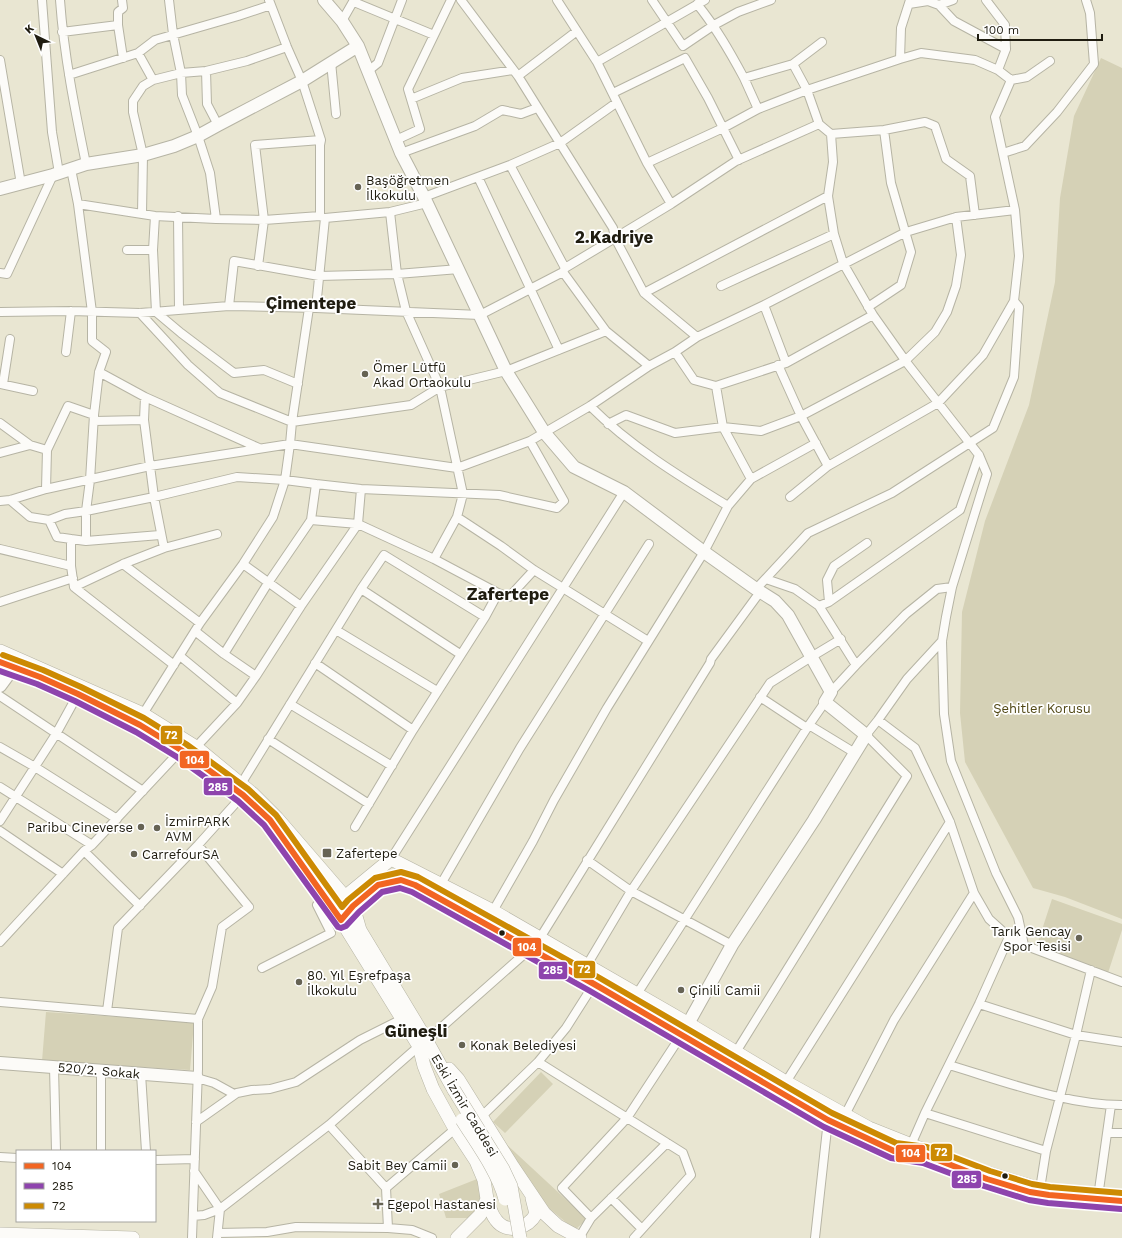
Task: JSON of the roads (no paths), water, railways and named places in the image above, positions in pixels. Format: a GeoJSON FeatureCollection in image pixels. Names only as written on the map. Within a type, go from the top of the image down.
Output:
{"type":"FeatureCollection","features":[{"type":"Feature","properties":{"kind":"main road"},"geometry":{"type":"LineString","coordinates":[[0,651],[143,714],[196,747],[242,790]]}},
{"type":"Feature","properties":{"kind":"main road"},"geometry":{"type":"LineString","coordinates":[[0,662],[78,694],[140,725],[242,790],[253,794],[277,818],[349,901]]}},
{"type":"Feature","properties":{"kind":"main road","name":"Eski İzmir Caddesi"},"geometry":{"type":"LineString","coordinates":[[242,790],[270,820],[341,920],[402,1018],[426,1046]]}},
{"type":"Feature","properties":{"kind":"main road"},"geometry":{"type":"LineString","coordinates":[[341,920],[349,901],[391,860],[493,911],[587,965],[637,994],[686,1029],[828,1120],[894,1151],[925,1155],[987,1179],[1030,1192],[1049,1195],[1122,1200]]}},
{"type":"Feature","properties":{"kind":"main road"},"geometry":{"type":"LineString","coordinates":[[329,903],[349,901],[378,885],[401,880],[415,885],[594,984],[736,1052],[786,1082],[869,1128],[962,1165],[1040,1189],[1098,1197],[1122,1197]]}},
{"type":"Feature","properties":{"kind":"main road","name":"Eski İzmir Caddesi"},"geometry":{"type":"LineString","coordinates":[[349,901],[360,930],[426,1046],[503,1190],[507,1205],[511,1238]]}},
{"type":"Feature","properties":{"kind":"main road"},"geometry":{"type":"LineString","coordinates":[[426,1046],[458,1079],[513,1167],[544,1212],[558,1226],[579,1238]]}},
{"type":"Feature","properties":{"kind":"main road"},"geometry":{"type":"LineString","coordinates":[[426,1046],[424,1066],[433,1089],[455,1129],[476,1162],[484,1180],[487,1199],[496,1220],[501,1225],[509,1228],[523,1227],[533,1220],[536,1214],[528,1190]]}},
{"type":"Feature","properties":{"kind":"main road","name":"Eski İzmir Caddesi"},"geometry":{"type":"LineString","coordinates":[[451,1093],[503,1169],[515,1204],[520,1238]]}},
{"type":"Feature","properties":{"kind":"main road"},"geometry":{"type":"LineString","coordinates":[[828,1120],[835,1116],[845,1115]]}},
{"type":"Feature","properties":{"kind":"main road"},"geometry":{"type":"LineString","coordinates":[[469,1238],[487,1199]]}},
{"type":"Feature","properties":{"kind":"main road"},"geometry":{"type":"LineString","coordinates":[[458,1238],[480,1215]]}},
{"type":"Feature","properties":{"kind":"main road"},"geometry":{"type":"LineString","coordinates":[[0,1234],[133,1238]]}},
{"type":"Feature","properties":{"kind":"street"},"geometry":{"type":"LineString","coordinates":[[0,273],[7,274],[56,174],[42,0]]}},
{"type":"Feature","properties":{"kind":"street"},"geometry":{"type":"LineString","coordinates":[[60,0],[62,32],[86,164]]}},
{"type":"Feature","properties":{"kind":"street"},"geometry":{"type":"LineString","coordinates":[[122,0],[123,8],[118,12],[118,25],[123,58]]}},
{"type":"Feature","properties":{"kind":"street"},"geometry":{"type":"LineString","coordinates":[[169,0],[172,34],[181,73],[182,95],[198,136],[210,173],[216,219]]}},
{"type":"Feature","properties":{"kind":"street"},"geometry":{"type":"LineString","coordinates":[[324,0],[342,21],[358,46],[396,140],[426,200],[506,371],[544,432],[574,467],[624,492],[704,552],[775,601],[788,615],[811,657],[828,697],[907,776],[736,1052]]}},
{"type":"Feature","properties":{"kind":"street"},"geometry":{"type":"LineString","coordinates":[[368,71],[378,63],[402,0]]}},
{"type":"Feature","properties":{"kind":"street"},"geometry":{"type":"LineString","coordinates":[[396,140],[420,129],[408,89],[451,0]]}},
{"type":"Feature","properties":{"kind":"street"},"geometry":{"type":"LineString","coordinates":[[461,0],[515,73],[560,143],[613,228],[615,238],[644,293],[697,337]]}},
{"type":"Feature","properties":{"kind":"street"},"geometry":{"type":"LineString","coordinates":[[557,0],[596,62],[646,163],[671,204]]}},
{"type":"Feature","properties":{"kind":"street"},"geometry":{"type":"LineString","coordinates":[[652,0],[683,46],[685,58],[708,98],[739,160]]}},
{"type":"Feature","properties":{"kind":"street"},"geometry":{"type":"LineString","coordinates":[[683,46],[738,12],[771,0]]}},
{"type":"Feature","properties":{"kind":"street"},"geometry":{"type":"LineString","coordinates":[[938,5],[953,0]]}},
{"type":"Feature","properties":{"kind":"street"},"geometry":{"type":"LineString","coordinates":[[986,0],[1005,25],[1006,49],[998,70]]}},
{"type":"Feature","properties":{"kind":"street"},"geometry":{"type":"LineString","coordinates":[[1003,154],[1025,146],[1057,112],[1094,64],[1090,13],[1086,0]]}},
{"type":"Feature","properties":{"kind":"street"},"geometry":{"type":"LineString","coordinates":[[342,21],[354,1],[434,34]]}},
{"type":"Feature","properties":{"kind":"street"},"geometry":{"type":"LineString","coordinates":[[900,59],[901,28],[909,2],[928,1],[938,5],[954,21],[1006,49]]}},
{"type":"Feature","properties":{"kind":"street"},"geometry":{"type":"LineString","coordinates":[[69,74],[138,53],[155,40],[238,16],[270,2],[302,81],[321,140],[323,217],[319,276],[298,384],[285,480],[272,517],[243,564],[200,623],[143,714]]}},
{"type":"Feature","properties":{"kind":"street"},"geometry":{"type":"LineString","coordinates":[[596,62],[701,2],[729,49],[758,109]]}},
{"type":"Feature","properties":{"kind":"street"},"geometry":{"type":"LineString","coordinates":[[62,32],[118,25]]}},
{"type":"Feature","properties":{"kind":"street"},"geometry":{"type":"LineString","coordinates":[[411,98],[462,78],[515,73],[577,31]]}},
{"type":"Feature","properties":{"kind":"street"},"geometry":{"type":"LineString","coordinates":[[744,78],[793,64],[822,42]]}},
{"type":"Feature","properties":{"kind":"street"},"geometry":{"type":"LineString","coordinates":[[0,189],[56,174],[86,164],[143,155],[174,146],[198,136],[302,81],[358,46]]}},
{"type":"Feature","properties":{"kind":"street"},"geometry":{"type":"LineString","coordinates":[[142,214],[143,155],[133,112],[133,101],[142,86],[153,80],[181,73],[206,71],[247,61],[287,47]]}},
{"type":"Feature","properties":{"kind":"street"},"geometry":{"type":"LineString","coordinates":[[138,53],[153,80]]}},
{"type":"Feature","properties":{"kind":"street"},"geometry":{"type":"LineString","coordinates":[[646,163],[722,128],[758,109],[808,90],[900,59],[921,54],[975,60],[998,70],[1011,80],[1027,77],[1050,61]]}},
{"type":"Feature","properties":{"kind":"street"},"geometry":{"type":"LineString","coordinates":[[613,94],[685,58]]}},
{"type":"Feature","properties":{"kind":"street"},"geometry":{"type":"LineString","coordinates":[[0,60],[3,94],[21,184]]}},
{"type":"Feature","properties":{"kind":"street"},"geometry":{"type":"LineString","coordinates":[[331,62],[336,114]]}},
{"type":"Feature","properties":{"kind":"street"},"geometry":{"type":"LineString","coordinates":[[793,64],[808,90],[819,124],[831,134],[884,130],[925,122],[935,126],[946,159],[970,176],[975,215]]}},
{"type":"Feature","properties":{"kind":"street"},"geometry":{"type":"LineString","coordinates":[[206,71],[207,104],[218,125]]}},
{"type":"Feature","properties":{"kind":"street"},"geometry":{"type":"LineString","coordinates":[[790,497],[828,466],[938,403],[983,355],[1014,302],[1019,256],[1015,210],[995,117],[1011,80]]}},
{"type":"Feature","properties":{"kind":"street"},"geometry":{"type":"LineString","coordinates":[[78,204],[155,216],[216,219],[264,220],[390,212],[426,200],[560,143],[616,103]]}},
{"type":"Feature","properties":{"kind":"street"},"geometry":{"type":"LineString","coordinates":[[402,153],[475,126],[502,110],[521,114],[537,108]]}},
{"type":"Feature","properties":{"kind":"street"},"geometry":{"type":"LineString","coordinates":[[0,312],[71,311],[140,313],[229,306],[406,311],[480,315],[564,270],[739,160],[819,124]]}},
{"type":"Feature","properties":{"kind":"street"},"geometry":{"type":"LineString","coordinates":[[674,352],[694,380],[716,386],[782,364],[870,311],[901,285],[911,252],[891,183],[884,130]]}},
{"type":"Feature","properties":{"kind":"street"},"geometry":{"type":"LineString","coordinates":[[831,134],[833,162],[828,196],[834,234],[843,263],[870,311],[905,361],[979,455],[987,474],[952,587],[942,641],[944,714],[951,761],[996,873],[1018,917],[1024,945]]}},
{"type":"Feature","properties":{"kind":"street"},"geometry":{"type":"LineString","coordinates":[[258,266],[264,220],[255,145],[321,140]]}},
{"type":"Feature","properties":{"kind":"street"},"geometry":{"type":"LineString","coordinates":[[510,165],[564,270],[606,330],[649,366]]}},
{"type":"Feature","properties":{"kind":"street"},"geometry":{"type":"LineString","coordinates":[[71,169],[78,204],[92,312],[92,342],[106,352],[99,372],[94,418],[90,480],[86,511],[86,541]]}},
{"type":"Feature","properties":{"kind":"street"},"geometry":{"type":"LineString","coordinates":[[478,177],[559,350]]}},
{"type":"Feature","properties":{"kind":"street"},"geometry":{"type":"LineString","coordinates":[[644,293],[828,196]]}},
{"type":"Feature","properties":{"kind":"street"},"geometry":{"type":"LineString","coordinates":[[0,501],[10,500],[46,489],[150,466],[290,444],[457,468],[530,441],[590,406],[649,366],[697,337],[764,305],[843,263],[906,232],[956,217],[1015,210]]}},
{"type":"Feature","properties":{"kind":"street"},"geometry":{"type":"LineString","coordinates":[[390,212],[397,274],[406,311],[440,387],[463,494],[457,517],[434,559]]}},
{"type":"Feature","properties":{"kind":"street"},"geometry":{"type":"LineString","coordinates":[[155,216],[153,250],[156,312],[234,373],[264,370],[298,384]]}},
{"type":"Feature","properties":{"kind":"street"},"geometry":{"type":"LineString","coordinates":[[178,216],[179,310]]}},
{"type":"Feature","properties":{"kind":"street"},"geometry":{"type":"LineString","coordinates":[[608,424],[626,415],[675,433],[723,427],[761,431],[801,416],[905,361],[935,332],[947,312],[956,286],[961,255],[956,217]]}},
{"type":"Feature","properties":{"kind":"street"},"geometry":{"type":"LineString","coordinates":[[722,286],[834,234]]}},
{"type":"Feature","properties":{"kind":"street"},"geometry":{"type":"LineString","coordinates":[[126,250],[153,250]]}},
{"type":"Feature","properties":{"kind":"street"},"geometry":{"type":"LineString","coordinates":[[229,306],[234,261],[319,276],[397,274],[458,269]]}},
{"type":"Feature","properties":{"kind":"street"},"geometry":{"type":"LineString","coordinates":[[540,938],[710,663],[711,659],[766,579],[808,533],[892,493],[993,428],[1014,377],[1019,307],[1014,302]]}},
{"type":"Feature","properties":{"kind":"street"},"geometry":{"type":"LineString","coordinates":[[764,305],[782,364],[801,416],[828,466]]}},
{"type":"Feature","properties":{"kind":"street"},"geometry":{"type":"LineString","coordinates":[[66,352],[71,311]]}},
{"type":"Feature","properties":{"kind":"street"},"geometry":{"type":"LineString","coordinates":[[140,313],[188,365],[220,393],[292,422],[411,405],[440,387],[506,371],[606,330]]}},
{"type":"Feature","properties":{"kind":"street"},"geometry":{"type":"LineString","coordinates":[[10,339],[2,384],[33,391]]}},
{"type":"Feature","properties":{"kind":"street"},"geometry":{"type":"LineString","coordinates":[[99,372],[145,397],[260,449]]}},
{"type":"Feature","properties":{"kind":"street"},"geometry":{"type":"LineString","coordinates":[[716,386],[723,427],[751,479]]}},
{"type":"Feature","properties":{"kind":"street"},"geometry":{"type":"LineString","coordinates":[[145,397],[144,420],[154,497],[160,535],[164,548]]}},
{"type":"Feature","properties":{"kind":"street"},"geometry":{"type":"LineString","coordinates":[[46,489],[47,450],[68,406],[94,418],[144,420]]}},
{"type":"Feature","properties":{"kind":"street"},"geometry":{"type":"LineString","coordinates":[[590,406],[608,424],[675,474],[728,506]]}},
{"type":"Feature","properties":{"kind":"street"},"geometry":{"type":"LineString","coordinates":[[0,423],[30,445],[47,450]]}},
{"type":"Feature","properties":{"kind":"street"},"geometry":{"type":"LineString","coordinates":[[10,500],[30,517],[49,520],[65,514],[154,497],[237,477],[285,480],[362,489],[499,495],[557,508],[564,501],[530,441]]}},
{"type":"Feature","properties":{"kind":"street"},"geometry":{"type":"LineString","coordinates":[[493,911],[533,841],[554,800],[648,641],[704,552],[728,506],[751,479],[816,443]]}},
{"type":"Feature","properties":{"kind":"street"},"geometry":{"type":"LineString","coordinates":[[0,453],[30,445]]}},
{"type":"Feature","properties":{"kind":"street"},"geometry":{"type":"LineString","coordinates":[[819,606],[829,602],[960,510],[979,455]]}},
{"type":"Feature","properties":{"kind":"street"},"geometry":{"type":"LineString","coordinates":[[224,654],[268,583],[311,520],[316,484]]}},
{"type":"Feature","properties":{"kind":"street"},"geometry":{"type":"LineString","coordinates":[[196,747],[237,703],[301,606],[358,524],[362,489]]}},
{"type":"Feature","properties":{"kind":"street"},"geometry":{"type":"LineString","coordinates":[[391,860],[624,492]]}},
{"type":"Feature","properties":{"kind":"street"},"geometry":{"type":"LineString","coordinates":[[457,517],[534,570],[648,641]]}},
{"type":"Feature","properties":{"kind":"street"},"geometry":{"type":"LineString","coordinates":[[49,520],[57,537],[86,541],[160,535]]}},
{"type":"Feature","properties":{"kind":"street"},"geometry":{"type":"LineString","coordinates":[[311,520],[358,524],[434,559],[510,598],[534,570]]}},
{"type":"Feature","properties":{"kind":"street"},"geometry":{"type":"LineString","coordinates":[[74,587],[123,564],[164,548],[217,534]]}},
{"type":"Feature","properties":{"kind":"street"},"geometry":{"type":"LineString","coordinates":[[72,539],[71,566],[74,587],[174,665]]}},
{"type":"Feature","properties":{"kind":"street"},"geometry":{"type":"LineString","coordinates":[[829,602],[827,580],[834,566],[867,543]]}},
{"type":"Feature","properties":{"kind":"street"},"geometry":{"type":"LineString","coordinates":[[441,884],[520,748],[649,544]]}},
{"type":"Feature","properties":{"kind":"street"},"geometry":{"type":"LineString","coordinates":[[0,549],[71,566]]}},
{"type":"Feature","properties":{"kind":"street"},"geometry":{"type":"LineString","coordinates":[[107,1011],[118,928],[198,845],[242,790],[268,739],[361,589],[384,555],[485,616]]}},
{"type":"Feature","properties":{"kind":"street"},"geometry":{"type":"LineString","coordinates":[[123,564],[200,623]]}},
{"type":"Feature","properties":{"kind":"street"},"geometry":{"type":"LineString","coordinates":[[243,564],[301,606]]}},
{"type":"Feature","properties":{"kind":"street"},"geometry":{"type":"LineString","coordinates":[[0,602],[73,578]]}},
{"type":"Feature","properties":{"kind":"street"},"geometry":{"type":"LineString","coordinates":[[766,579],[795,589],[819,606],[856,665]]}},
{"type":"Feature","properties":{"kind":"street"},"geometry":{"type":"LineString","coordinates":[[637,994],[828,697],[856,665],[906,614],[937,589],[952,587]]}},
{"type":"Feature","properties":{"kind":"street"},"geometry":{"type":"LineString","coordinates":[[361,589],[460,654]]}},
{"type":"Feature","properties":{"kind":"street"},"geometry":{"type":"LineString","coordinates":[[355,827],[498,593]]}},
{"type":"Feature","properties":{"kind":"street"},"geometry":{"type":"LineString","coordinates":[[336,630],[438,690]]}},
{"type":"Feature","properties":{"kind":"street"},"geometry":{"type":"LineString","coordinates":[[195,631],[224,654],[256,676]]}},
{"type":"Feature","properties":{"kind":"street"},"geometry":{"type":"LineString","coordinates":[[587,965],[631,891],[770,683],[841,639]]}},
{"type":"Feature","properties":{"kind":"street"},"geometry":{"type":"LineString","coordinates":[[591,1218],[562,1188],[627,1118],[686,1029],[732,945],[814,820],[866,735],[907,679],[942,641]]}},
{"type":"Feature","properties":{"kind":"street"},"geometry":{"type":"LineString","coordinates":[[180,656],[237,703]]}},
{"type":"Feature","properties":{"kind":"street"},"geometry":{"type":"LineString","coordinates":[[315,663],[413,730]]}},
{"type":"Feature","properties":{"kind":"street"},"geometry":{"type":"LineString","coordinates":[[0,686],[14,667]]}},
{"type":"Feature","properties":{"kind":"street"},"geometry":{"type":"LineString","coordinates":[[0,821],[56,734],[78,694]]}},
{"type":"Feature","properties":{"kind":"street"},"geometry":{"type":"LineString","coordinates":[[0,696],[143,791]]}},
{"type":"Feature","properties":{"kind":"street"},"geometry":{"type":"LineString","coordinates":[[760,697],[855,753]]}},
{"type":"Feature","properties":{"kind":"street"},"geometry":{"type":"LineString","coordinates":[[290,704],[392,766]]}},
{"type":"Feature","properties":{"kind":"street"},"geometry":{"type":"LineString","coordinates":[[878,720],[915,748],[950,822],[974,893],[989,919],[1009,937],[1024,945],[1122,982]]}},
{"type":"Feature","properties":{"kind":"street"},"geometry":{"type":"LineString","coordinates":[[268,739],[369,804]]}},
{"type":"Feature","properties":{"kind":"street"},"geometry":{"type":"LineString","coordinates":[[0,747],[35,767],[117,819]]}},
{"type":"Feature","properties":{"kind":"street"},"geometry":{"type":"LineString","coordinates":[[0,942],[84,851],[92,845],[117,819],[181,750]]}},
{"type":"Feature","properties":{"kind":"street"},"geometry":{"type":"LineString","coordinates":[[0,787],[92,845]]}},
{"type":"Feature","properties":{"kind":"street"},"geometry":{"type":"LineString","coordinates":[[786,1082],[950,822]]}},
{"type":"Feature","properties":{"kind":"street"},"geometry":{"type":"LineString","coordinates":[[0,831],[63,874]]}},
{"type":"Feature","properties":{"kind":"street"},"geometry":{"type":"LineString","coordinates":[[192,1238],[198,1019],[212,987],[222,927],[249,907],[198,845]]}},
{"type":"Feature","properties":{"kind":"street"},"geometry":{"type":"LineString","coordinates":[[84,851],[140,906]]}},
{"type":"Feature","properties":{"kind":"street"},"geometry":{"type":"LineString","coordinates":[[587,860],[631,891],[732,945]]}},
{"type":"Feature","properties":{"kind":"street"},"geometry":{"type":"LineString","coordinates":[[845,1115],[894,1020],[974,893]]}},
{"type":"Feature","properties":{"kind":"street"},"geometry":{"type":"LineString","coordinates":[[262,968],[331,933],[317,905],[329,903]]}},
{"type":"Feature","properties":{"kind":"street"},"geometry":{"type":"LineString","coordinates":[[911,1145],[925,1113],[979,1004],[1009,937]]}},
{"type":"Feature","properties":{"kind":"street"},"geometry":{"type":"LineString","coordinates":[[193,1216],[204,1215],[220,1209],[329,1125],[426,1046],[530,949]]}},
{"type":"Feature","properties":{"kind":"street"},"geometry":{"type":"LineString","coordinates":[[1040,1189],[1046,1152],[1091,970]]}},
{"type":"Feature","properties":{"kind":"street"},"geometry":{"type":"LineString","coordinates":[[482,1116],[538,1062],[566,1028],[594,984]]}},
{"type":"Feature","properties":{"kind":"street"},"geometry":{"type":"LineString","coordinates":[[0,1002],[198,1019]]}},
{"type":"Feature","properties":{"kind":"street"},"geometry":{"type":"LineString","coordinates":[[979,1004],[1076,1035],[1122,1042]]}},
{"type":"Feature","properties":{"kind":"street"},"geometry":{"type":"LineString","coordinates":[[196,1122],[234,1094],[244,1091],[275,1088],[296,1082],[360,1040],[402,1018]]}},
{"type":"Feature","properties":{"kind":"street"},"geometry":{"type":"LineString","coordinates":[[538,1062],[683,1153],[691,1175],[641,1228],[634,1238]]}},
{"type":"Feature","properties":{"kind":"street","name":"520/2. Sokak"},"geometry":{"type":"LineString","coordinates":[[0,1063],[197,1078]]}},
{"type":"Feature","properties":{"kind":"street"},"geometry":{"type":"LineString","coordinates":[[949,1065],[1060,1098],[1111,1105],[1122,1105]]}},
{"type":"Feature","properties":{"kind":"street"},"geometry":{"type":"LineString","coordinates":[[54,1067],[56,1150]]}},
{"type":"Feature","properties":{"kind":"street"},"geometry":{"type":"LineString","coordinates":[[101,1070],[101,1150]]}},
{"type":"Feature","properties":{"kind":"street"},"geometry":{"type":"LineString","coordinates":[[141,1074],[146,1150]]}},
{"type":"Feature","properties":{"kind":"street"},"geometry":{"type":"LineString","coordinates":[[197,1078],[209,1080],[234,1094]]}},
{"type":"Feature","properties":{"kind":"street"},"geometry":{"type":"LineString","coordinates":[[1098,1197],[1111,1105]]}},
{"type":"Feature","properties":{"kind":"street"},"geometry":{"type":"LineString","coordinates":[[925,1113],[1046,1152]]}},
{"type":"Feature","properties":{"kind":"street"},"geometry":{"type":"LineString","coordinates":[[815,1238],[828,1120]]}},
{"type":"Feature","properties":{"kind":"street"},"geometry":{"type":"LineString","coordinates":[[329,1125],[386,1188],[388,1228]]}},
{"type":"Feature","properties":{"kind":"street"},"geometry":{"type":"LineString","coordinates":[[386,1188],[455,1129]]}},
{"type":"Feature","properties":{"kind":"street"},"geometry":{"type":"LineString","coordinates":[[1108,1133],[1122,1133]]}},
{"type":"Feature","properties":{"kind":"street"},"geometry":{"type":"LineString","coordinates":[[579,1238],[591,1218],[667,1143]]}},
{"type":"Feature","properties":{"kind":"street"},"geometry":{"type":"LineString","coordinates":[[0,1157],[16,1158]]}},
{"type":"Feature","properties":{"kind":"street"},"geometry":{"type":"LineString","coordinates":[[156,1160],[195,1159]]}},
{"type":"Feature","properties":{"kind":"street"},"geometry":{"type":"LineString","coordinates":[[194,1171],[220,1209],[217,1235],[268,1232],[296,1227],[388,1228],[412,1230],[432,1238]]}},
{"type":"Feature","properties":{"kind":"street"},"geometry":{"type":"LineString","coordinates":[[611,1198],[641,1228]]}},
{"type":"Feature","properties":{"kind":"place","name":"Başöğretmen İlkokulu"},"geometry":{"type":"Point","coordinates":[358,187]}},
{"type":"Feature","properties":{"kind":"place","name":"Ömer Lütfü Akad Ortaokulu"},"geometry":{"type":"Point","coordinates":[365,374]}},
{"type":"Feature","properties":{"kind":"place","name":"Paribu Cineverse"},"geometry":{"type":"Point","coordinates":[141,827]}},
{"type":"Feature","properties":{"kind":"place","name":"İzmirPARK AVM"},"geometry":{"type":"Point","coordinates":[157,828]}},
{"type":"Feature","properties":{"kind":"place","name":"Zafertepe"},"geometry":{"type":"Point","coordinates":[327,853]}},
{"type":"Feature","properties":{"kind":"place","name":"CarrefourSA"},"geometry":{"type":"Point","coordinates":[134,854]}},
{"type":"Feature","properties":{"kind":"place","name":"Tarık Gencay Spor Tesisi"},"geometry":{"type":"Point","coordinates":[1079,938]}},
{"type":"Feature","properties":{"kind":"place","name":"80. Yıl Eşrefpaşa İlkokulu"},"geometry":{"type":"Point","coordinates":[299,982]}},
{"type":"Feature","properties":{"kind":"place","name":"Çinili Camii"},"geometry":{"type":"Point","coordinates":[681,990]}},
{"type":"Feature","properties":{"kind":"place","name":"Konak Belediyesi"},"geometry":{"type":"Point","coordinates":[462,1045]}},
{"type":"Feature","properties":{"kind":"place","name":"Sabit Bey Camii"},"geometry":{"type":"Point","coordinates":[455,1165]}},
{"type":"Feature","properties":{"kind":"place","name":"Egepol Hastanesi"},"geometry":{"type":"Point","coordinates":[378,1204]}},
{"type":"Feature","properties":{"kind":"district","name":"2.Kadriye"},"geometry":{"type":"Point","coordinates":[614,237]}},
{"type":"Feature","properties":{"kind":"district","name":"Çimentepe"},"geometry":{"type":"Point","coordinates":[311,303]}},
{"type":"Feature","properties":{"kind":"district","name":"Zafertepe"},"geometry":{"type":"Point","coordinates":[508,594]}},
{"type":"Feature","properties":{"kind":"district","name":"Güneşli"},"geometry":{"type":"Point","coordinates":[416,1031]}},
{"type":"Feature","properties":{"kind":"park label","name":"Şehitler Korusu"},"geometry":{"type":"Point","coordinates":[1042,708]}}]}
